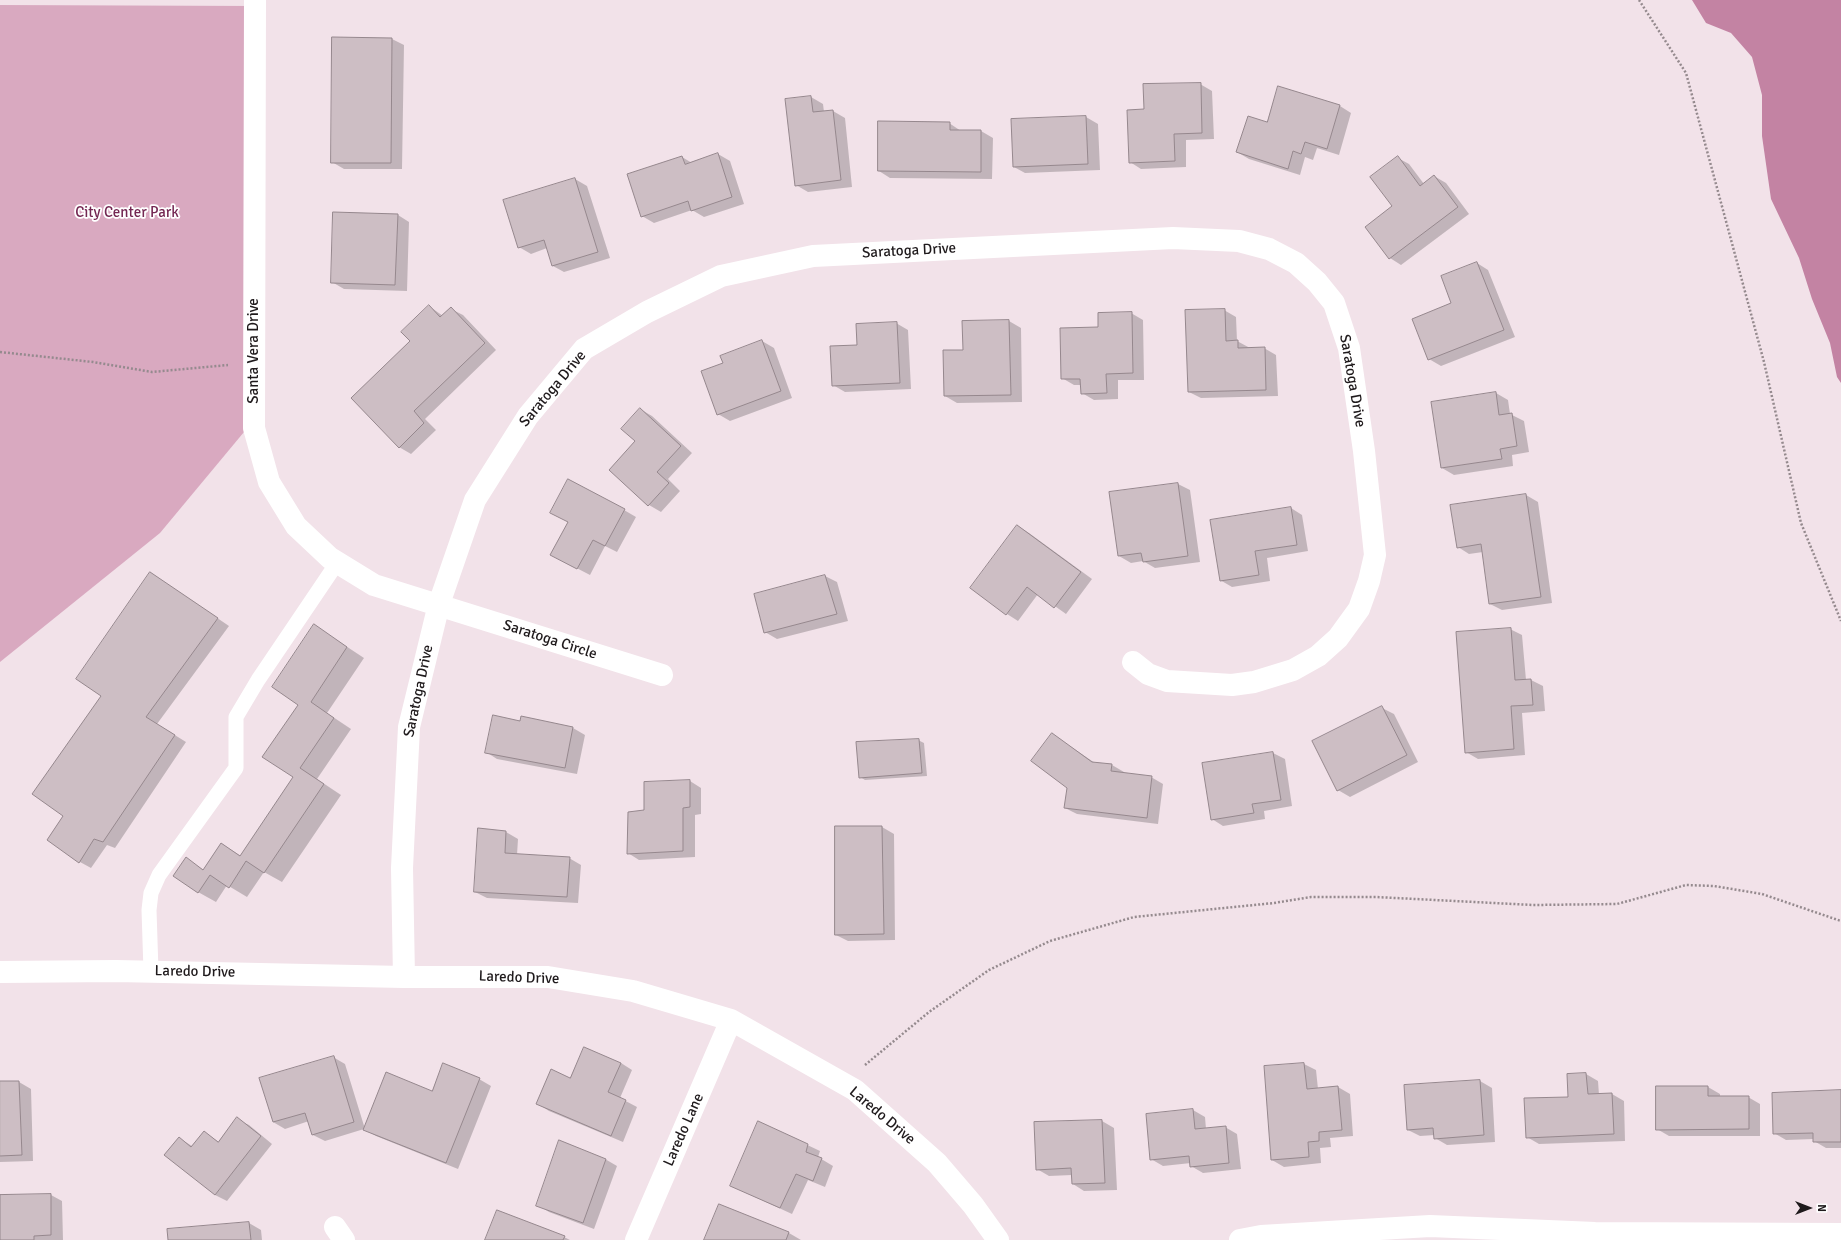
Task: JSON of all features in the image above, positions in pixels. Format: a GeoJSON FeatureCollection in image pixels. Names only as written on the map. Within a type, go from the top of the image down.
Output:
{"type":"FeatureCollection","features":[{"type":"Feature","properties":{"kind":"street","name":"Santa Vera Drive"},"geometry":{"type":"LineString","coordinates":[[254,0],[254,428],[269,482],[296,526],[330,558],[374,585],[439,604]]}},
{"type":"Feature","properties":{"kind":"street","name":"Saratoga Drive"},"geometry":{"type":"LineString","coordinates":[[404,977],[402,868],[409,727],[439,604],[475,500],[528,416],[584,349],[647,312],[721,276],[813,256],[1173,238],[1239,241],[1269,249],[1296,263],[1316,282],[1334,303],[1349,348],[1364,451],[1375,554],[1369,581],[1359,608],[1338,638],[1312,659],[1293,670],[1275,677],[1232,685],[1167,681],[1148,674],[1133,662]]}},
{"type":"Feature","properties":{"kind":"street","name":"Saratoga Circle"},"geometry":{"type":"LineString","coordinates":[[439,604],[662,675]]}},
{"type":"Feature","properties":{"kind":"street","name":"Laredo Drive"},"geometry":{"type":"LineString","coordinates":[[0,972],[151,971],[404,977],[548,977],[633,991],[731,1020],[855,1090],[937,1163],[973,1205],[998,1240]]}},
{"type":"Feature","properties":{"kind":"street","name":"Laredo Lane"},"geometry":{"type":"LineString","coordinates":[[636,1240],[731,1020]]}},
{"type":"Feature","properties":{"kind":"street"},"geometry":{"type":"LineString","coordinates":[[1240,1240],[1261,1236],[1430,1226],[1595,1233],[1841,1234]]}},
{"type":"Feature","properties":{"kind":"lane"},"geometry":{"type":"LineString","coordinates":[[151,971],[149,910],[151,893],[159,875],[236,768],[236,717],[258,680],[337,562]]}},
{"type":"Feature","properties":{"kind":"path"},"geometry":{"type":"LineString","coordinates":[[1639,0],[1686,73],[1764,362],[1800,524],[1841,620]]}},
{"type":"Feature","properties":{"kind":"path"},"geometry":{"type":"LineString","coordinates":[[0,352],[93,362],[152,372],[253,362]]}},
{"type":"Feature","properties":{"kind":"path"},"geometry":{"type":"LineString","coordinates":[[842,1083],[929,1012],[989,970],[1050,941],[1134,917],[1274,903],[1311,897],[1376,896],[1533,904],[1617,904],[1686,885],[1714,886],[1762,894],[1841,921]]}},
{"type":"Feature","properties":{"kind":"green space","name":"City Center Park"},"geometry":{"type":"Polygon","coordinates":[[[0,5],[256,6],[254,420],[160,533],[0,662],[0,5]]]}},
{"type":"Feature","properties":{"kind":"shaded area"},"geometry":{"type":"Polygon","coordinates":[[[1692,0],[1841,0],[1841,383],[1837,377],[1830,343],[1812,299],[1799,258],[1771,199],[1762,136],[1762,95],[1752,57],[1731,33],[1706,23],[1692,0]]]}},
{"type":"Feature","properties":{"kind":"building"},"geometry":{"type":"Polygon","coordinates":[[[332,37],[392,38],[391,163],[331,163],[332,37]]]}},
{"type":"Feature","properties":{"kind":"building"},"geometry":{"type":"Polygon","coordinates":[[[1201,83],[1202,133],[1174,134],[1175,161],[1129,163],[1127,110],[1144,109],[1143,84],[1201,83]]]}},
{"type":"Feature","properties":{"kind":"building"},"geometry":{"type":"Polygon","coordinates":[[[1278,86],[1340,105],[1327,149],[1305,142],[1301,154],[1293,151],[1288,169],[1236,152],[1248,116],[1267,122],[1278,86]]]}},
{"type":"Feature","properties":{"kind":"building"},"geometry":{"type":"Polygon","coordinates":[[[811,96],[813,112],[833,110],[841,180],[795,186],[785,99],[811,96]]]}},
{"type":"Feature","properties":{"kind":"building"},"geometry":{"type":"Polygon","coordinates":[[[1086,116],[1088,164],[1013,167],[1011,119],[1086,116]]]}},
{"type":"Feature","properties":{"kind":"building"},"geometry":{"type":"Polygon","coordinates":[[[878,121],[950,122],[950,130],[981,130],[981,172],[878,171],[878,121]]]}},
{"type":"Feature","properties":{"kind":"building"},"geometry":{"type":"Polygon","coordinates":[[[718,153],[732,197],[691,211],[688,201],[641,217],[627,174],[682,156],[685,164],[718,153]]]}},
{"type":"Feature","properties":{"kind":"building"},"geometry":{"type":"Polygon","coordinates":[[[1398,156],[1420,186],[1434,175],[1458,207],[1389,259],[1365,227],[1392,206],[1370,177],[1398,156]]]}},
{"type":"Feature","properties":{"kind":"building"},"geometry":{"type":"Polygon","coordinates":[[[575,178],[598,252],[552,266],[544,240],[518,248],[503,200],[575,178]]]}},
{"type":"Feature","properties":{"kind":"building"},"geometry":{"type":"Polygon","coordinates":[[[333,212],[398,214],[395,285],[331,283],[333,212]]]}},
{"type":"Feature","properties":{"kind":"building"},"geometry":{"type":"Polygon","coordinates":[[[1477,262],[1504,330],[1428,360],[1412,319],[1451,303],[1441,276],[1477,262]]]}},
{"type":"Feature","properties":{"kind":"building"},"geometry":{"type":"Polygon","coordinates":[[[429,305],[440,317],[451,307],[485,343],[414,411],[424,423],[399,448],[351,398],[410,341],[401,332],[429,305]]]}},
{"type":"Feature","properties":{"kind":"building"},"geometry":{"type":"Polygon","coordinates":[[[1225,309],[1226,341],[1238,340],[1238,348],[1265,347],[1266,390],[1188,392],[1185,310],[1225,309]]]}},
{"type":"Feature","properties":{"kind":"building"},"geometry":{"type":"Polygon","coordinates":[[[1132,312],[1133,373],[1106,374],[1107,393],[1081,394],[1080,379],[1061,379],[1060,328],[1098,327],[1098,313],[1132,312]]]}},
{"type":"Feature","properties":{"kind":"building"},"geometry":{"type":"Polygon","coordinates":[[[1009,320],[1011,395],[944,396],[943,350],[963,350],[962,321],[1009,320]]]}},
{"type":"Feature","properties":{"kind":"building"},"geometry":{"type":"Polygon","coordinates":[[[897,322],[900,383],[832,386],[830,346],[857,345],[856,324],[897,322]]]}},
{"type":"Feature","properties":{"kind":"building"},"geometry":{"type":"Polygon","coordinates":[[[762,340],[781,391],[717,415],[701,371],[723,363],[720,356],[762,340]]]}},
{"type":"Feature","properties":{"kind":"building"},"geometry":{"type":"Polygon","coordinates":[[[1496,392],[1499,415],[1512,413],[1517,446],[1500,449],[1502,459],[1441,468],[1431,402],[1496,392]]]}},
{"type":"Feature","properties":{"kind":"building"},"geometry":{"type":"Polygon","coordinates":[[[640,408],[681,446],[657,472],[669,483],[648,506],[609,470],[635,441],[621,429],[640,408]]]}},
{"type":"Feature","properties":{"kind":"building"},"geometry":{"type":"Polygon","coordinates":[[[568,479],[625,509],[605,546],[593,540],[577,569],[550,555],[568,522],[550,513],[568,479]]]}},
{"type":"Feature","properties":{"kind":"building"},"geometry":{"type":"Polygon","coordinates":[[[1178,483],[1188,556],[1143,562],[1141,553],[1118,556],[1109,492],[1178,483]]]}},
{"type":"Feature","properties":{"kind":"building"},"geometry":{"type":"Polygon","coordinates":[[[1526,494],[1541,597],[1489,604],[1481,544],[1457,548],[1450,505],[1526,494]]]}},
{"type":"Feature","properties":{"kind":"building"},"geometry":{"type":"Polygon","coordinates":[[[1291,507],[1297,545],[1255,551],[1259,575],[1220,581],[1210,520],[1291,507]]]}},
{"type":"Feature","properties":{"kind":"building"},"geometry":{"type":"Polygon","coordinates":[[[1017,525],[1081,572],[1054,608],[1027,587],[1006,615],[970,588],[1017,525]]]}},
{"type":"Feature","properties":{"kind":"building"},"geometry":{"type":"Polygon","coordinates":[[[150,572],[218,618],[146,717],[175,735],[103,842],[94,839],[79,863],[47,840],[63,816],[32,794],[101,696],[76,679],[150,572]]]}},
{"type":"Feature","properties":{"kind":"building"},"geometry":{"type":"Polygon","coordinates":[[[825,575],[837,614],[764,633],[754,594],[825,575]]]}},
{"type":"Feature","properties":{"kind":"building"},"geometry":{"type":"Polygon","coordinates":[[[314,624],[347,647],[311,702],[334,718],[300,768],[324,784],[264,873],[246,861],[229,888],[210,875],[198,893],[173,876],[186,857],[203,870],[221,843],[240,856],[293,777],[262,757],[298,705],[272,687],[314,624]]]}},
{"type":"Feature","properties":{"kind":"building"},"geometry":{"type":"Polygon","coordinates":[[[1511,628],[1515,680],[1531,679],[1533,705],[1511,706],[1514,749],[1465,753],[1456,632],[1511,628]]]}},
{"type":"Feature","properties":{"kind":"building"},"geometry":{"type":"Polygon","coordinates":[[[1382,706],[1407,755],[1337,791],[1312,741],[1382,706]]]}},
{"type":"Feature","properties":{"kind":"building"},"geometry":{"type":"Polygon","coordinates":[[[493,715],[520,721],[521,716],[573,727],[565,768],[485,753],[493,715]]]}},
{"type":"Feature","properties":{"kind":"building"},"geometry":{"type":"Polygon","coordinates":[[[1052,733],[1092,762],[1112,764],[1111,771],[1152,776],[1147,818],[1064,808],[1067,788],[1031,761],[1052,733]]]}},
{"type":"Feature","properties":{"kind":"building"},"geometry":{"type":"Polygon","coordinates":[[[919,739],[922,773],[859,778],[856,742],[919,739]]]}},
{"type":"Feature","properties":{"kind":"building"},"geometry":{"type":"Polygon","coordinates":[[[1273,752],[1281,800],[1252,804],[1254,813],[1211,820],[1202,763],[1273,752]]]}},
{"type":"Feature","properties":{"kind":"building"},"geometry":{"type":"Polygon","coordinates":[[[690,780],[690,807],[683,808],[683,851],[627,854],[628,812],[644,810],[644,782],[690,780]]]}},
{"type":"Feature","properties":{"kind":"building"},"geometry":{"type":"Polygon","coordinates":[[[835,826],[882,826],[884,934],[835,935],[835,826]]]}},
{"type":"Feature","properties":{"kind":"building"},"geometry":{"type":"Polygon","coordinates":[[[478,828],[506,831],[505,853],[570,857],[567,897],[474,892],[478,828]]]}},
{"type":"Feature","properties":{"kind":"building"},"geometry":{"type":"Polygon","coordinates":[[[584,1047],[621,1063],[608,1092],[626,1100],[611,1136],[536,1104],[551,1069],[570,1078],[584,1047]]]}},
{"type":"Feature","properties":{"kind":"building"},"geometry":{"type":"Polygon","coordinates":[[[334,1056],[354,1122],[312,1135],[305,1113],[273,1122],[259,1078],[334,1056]]]}},
{"type":"Feature","properties":{"kind":"building"},"geometry":{"type":"Polygon","coordinates":[[[443,1063],[480,1078],[446,1163],[363,1130],[386,1072],[432,1091],[443,1063]]]}},
{"type":"Feature","properties":{"kind":"building"},"geometry":{"type":"Polygon","coordinates":[[[1304,1063],[1307,1089],[1338,1086],[1342,1130],[1319,1132],[1319,1141],[1308,1142],[1309,1157],[1271,1160],[1264,1066],[1304,1063]]]}},
{"type":"Feature","properties":{"kind":"building"},"geometry":{"type":"Polygon","coordinates":[[[1586,1073],[1588,1094],[1612,1093],[1614,1134],[1526,1138],[1524,1098],[1568,1097],[1567,1074],[1586,1073]]]}},
{"type":"Feature","properties":{"kind":"building"},"geometry":{"type":"Polygon","coordinates":[[[1480,1080],[1484,1135],[1434,1139],[1433,1128],[1407,1130],[1404,1085],[1480,1080]]]}},
{"type":"Feature","properties":{"kind":"building"},"geometry":{"type":"Polygon","coordinates":[[[0,1081],[19,1081],[22,1155],[0,1156],[0,1081]]]}},
{"type":"Feature","properties":{"kind":"building"},"geometry":{"type":"Polygon","coordinates":[[[1656,1086],[1708,1086],[1708,1096],[1749,1096],[1749,1129],[1656,1130],[1656,1086]]]}},
{"type":"Feature","properties":{"kind":"building"},"geometry":{"type":"Polygon","coordinates":[[[1841,1090],[1841,1142],[1813,1142],[1813,1133],[1773,1134],[1772,1093],[1841,1090]]]}},
{"type":"Feature","properties":{"kind":"building"},"geometry":{"type":"Polygon","coordinates":[[[1193,1109],[1195,1129],[1226,1126],[1229,1163],[1190,1167],[1189,1156],[1150,1160],[1146,1114],[1193,1109]]]}},
{"type":"Feature","properties":{"kind":"building"},"geometry":{"type":"Polygon","coordinates":[[[237,1117],[261,1136],[215,1195],[164,1155],[179,1137],[191,1147],[204,1131],[218,1142],[237,1117]]]}},
{"type":"Feature","properties":{"kind":"building"},"geometry":{"type":"Polygon","coordinates":[[[1102,1120],[1105,1183],[1072,1184],[1071,1168],[1036,1170],[1034,1122],[1102,1120]]]}},
{"type":"Feature","properties":{"kind":"building"},"geometry":{"type":"Polygon","coordinates":[[[758,1121],[808,1144],[806,1152],[822,1158],[813,1181],[796,1174],[780,1208],[730,1186],[758,1121]]]}},
{"type":"Feature","properties":{"kind":"building"},"geometry":{"type":"Polygon","coordinates":[[[559,1140],[606,1159],[583,1223],[536,1206],[559,1140]]]}},
{"type":"Feature","properties":{"kind":"building"},"geometry":{"type":"Polygon","coordinates":[[[51,1194],[51,1235],[34,1236],[34,1240],[0,1240],[0,1195],[51,1194]]]}},
{"type":"Feature","properties":{"kind":"building"},"geometry":{"type":"Polygon","coordinates":[[[719,1204],[789,1232],[786,1240],[704,1240],[719,1204]]]}},
{"type":"Feature","properties":{"kind":"building"},"geometry":{"type":"Polygon","coordinates":[[[497,1210],[565,1236],[563,1240],[485,1240],[497,1210]]]}},
{"type":"Feature","properties":{"kind":"building"},"geometry":{"type":"Polygon","coordinates":[[[249,1222],[251,1240],[168,1240],[167,1229],[249,1222]]]}}]}
